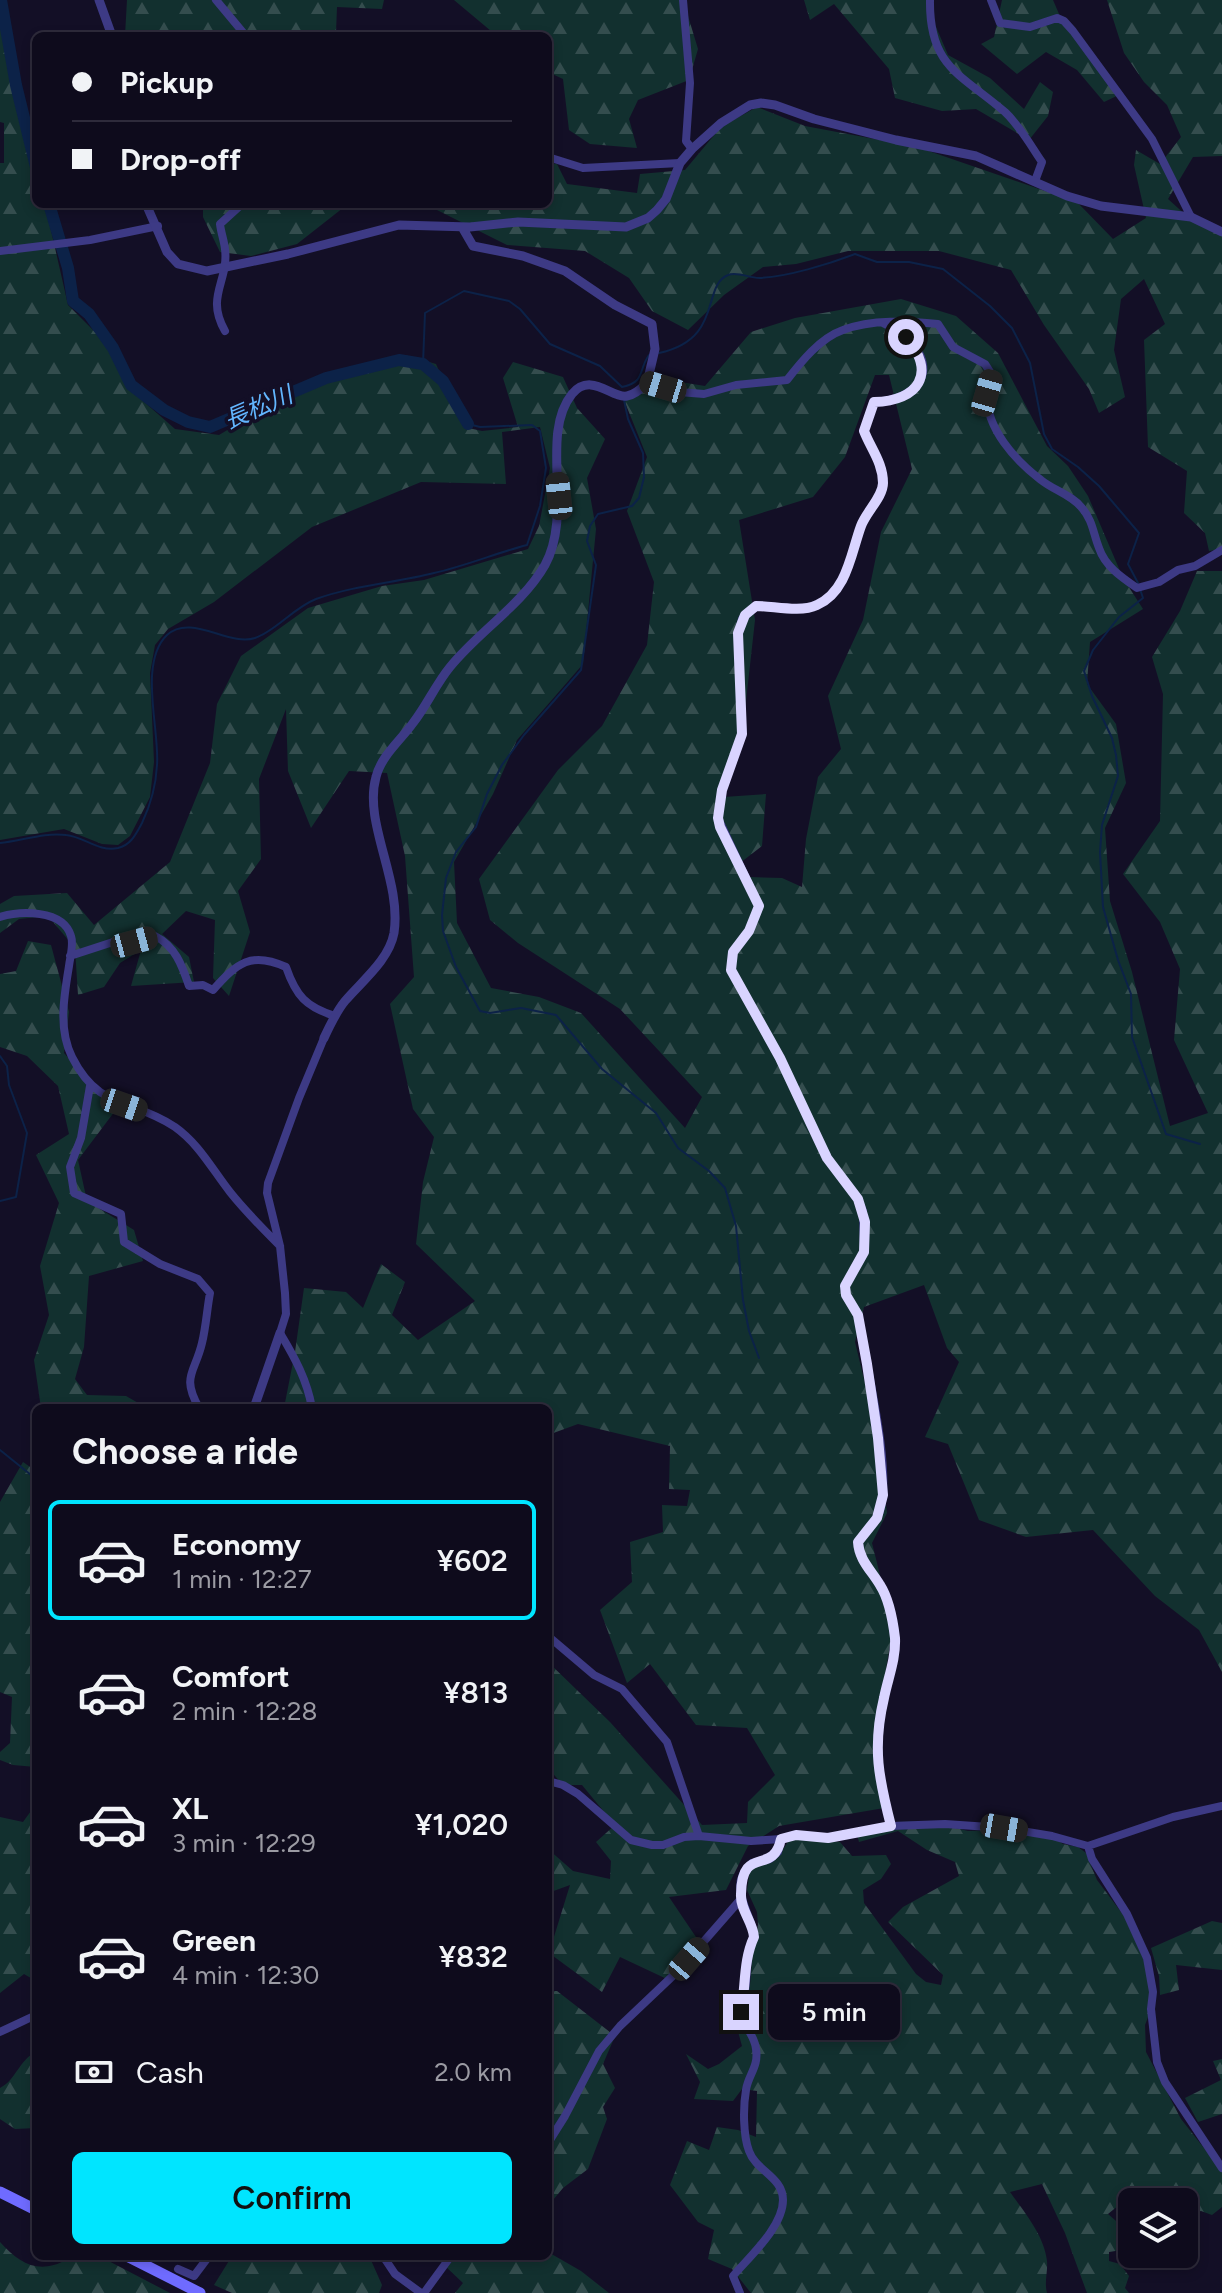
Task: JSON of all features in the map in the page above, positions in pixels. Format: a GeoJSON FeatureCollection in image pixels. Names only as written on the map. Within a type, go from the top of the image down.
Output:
{"type":"FeatureCollection","features":[{"type":"Feature","properties":{"kind":"main road"},"geometry":{"type":"LineString","coordinates":[[0,2192],[32,2208]]}},
{"type":"Feature","properties":{"kind":"main road"},"geometry":{"type":"LineString","coordinates":[[138,2260],[176,2274],[200,2293]]}},
{"type":"Feature","properties":{"kind":"street"},"geometry":{"type":"LineString","coordinates":[[99,0],[111,32]]}},
{"type":"Feature","properties":{"kind":"street"},"geometry":{"type":"LineString","coordinates":[[216,0],[243,32]]}},
{"type":"Feature","properties":{"kind":"street"},"geometry":{"type":"LineString","coordinates":[[683,0],[690,83],[686,141],[692,149]]}},
{"type":"Feature","properties":{"kind":"street"},"geometry":{"type":"LineString","coordinates":[[930,0],[929,25],[939,52],[957,73],[1007,114],[1024,135],[1042,162],[1035,181]]}},
{"type":"Feature","properties":{"kind":"street"},"geometry":{"type":"LineString","coordinates":[[991,0],[1000,23],[1030,27],[1057,18],[1064,21],[1092,54],[1152,139],[1191,217]]}},
{"type":"Feature","properties":{"kind":"street"},"geometry":{"type":"LineString","coordinates":[[148,208],[167,252],[178,264],[193,270],[223,269],[399,225],[462,227],[518,222],[626,227],[648,218],[666,199],[680,163],[692,149],[721,123],[750,105],[761,103],[896,140],[976,156],[1067,196],[1101,206],[1191,217],[1222,232]]}},
{"type":"Feature","properties":{"kind":"street"},"geometry":{"type":"LineString","coordinates":[[552,158],[583,168],[680,163]]}},
{"type":"Feature","properties":{"kind":"street"},"geometry":{"type":"LineString","coordinates":[[225,331],[218,319],[216,301],[225,248],[220,224],[238,208]]}},
{"type":"Feature","properties":{"kind":"street"},"geometry":{"type":"LineString","coordinates":[[0,251],[90,240],[158,226]]}},
{"type":"Feature","properties":{"kind":"street"},"geometry":{"type":"LineString","coordinates":[[255,1404],[286,1314],[280,1246],[267,1193],[268,1183],[335,1016],[385,954],[394,934],[395,905],[374,803],[375,778],[383,760],[415,721],[449,668],[524,593],[553,549],[559,496],[556,462],[558,437],[570,396],[579,387],[598,385],[623,396],[629,395],[647,383],[655,349],[652,324],[606,300],[565,271],[523,256],[473,246],[462,227]]}},
{"type":"Feature","properties":{"kind":"street"},"geometry":{"type":"LineString","coordinates":[[647,383],[679,392],[704,394],[736,385],[787,380],[803,359],[844,329],[912,321],[938,324],[953,347],[985,364],[992,375],[987,393],[992,421],[1011,453],[1041,481],[1080,505],[1093,523],[1106,564],[1140,587],[1195,566],[1222,550]]}},
{"type":"Feature","properties":{"kind":"street"},"geometry":{"type":"LineString","coordinates":[[883,323],[906,337],[918,351],[922,364],[921,373],[909,394],[874,402],[870,409],[864,431],[883,467],[883,488],[860,529],[858,542],[836,590],[822,604],[810,609],[756,606],[742,619],[738,633],[742,734],[722,790],[718,818],[759,906],[749,931],[733,952],[731,970],[780,1058],[827,1158],[858,1199],[865,1222],[864,1252],[845,1286],[846,1295],[858,1315],[882,1469],[881,1509],[858,1542],[859,1553],[882,1587],[889,1605],[895,1640],[892,1670],[879,1726],[877,1766],[891,1826]]}},
{"type":"Feature","properties":{"kind":"street"},"geometry":{"type":"LineString","coordinates":[[0,917],[25,913],[55,919],[71,934],[63,1027],[70,1054],[90,1086],[100,1094],[162,1119],[191,1139],[249,1216],[280,1246]]}},
{"type":"Feature","properties":{"kind":"street"},"geometry":{"type":"LineString","coordinates":[[70,956],[113,942],[134,942],[155,936],[167,942],[182,964],[189,986],[203,985],[213,990],[229,972],[248,960],[269,959],[286,967],[293,987],[314,1010],[335,1016]]}},
{"type":"Feature","properties":{"kind":"street"},"geometry":{"type":"LineString","coordinates":[[90,1086],[81,1138],[70,1167],[74,1193],[121,1214],[124,1242],[160,1264],[198,1279],[210,1293],[202,1346],[190,1372],[191,1393],[197,1404]]}},
{"type":"Feature","properties":{"kind":"street"},"geometry":{"type":"LineString","coordinates":[[280,1333],[299,1365],[311,1404]]}},
{"type":"Feature","properties":{"kind":"street"},"geometry":{"type":"LineString","coordinates":[[552,1639],[594,1675],[622,1689],[667,1742],[699,1836]]}},
{"type":"Feature","properties":{"kind":"street"},"geometry":{"type":"LineString","coordinates":[[552,1782],[578,1794],[623,1834],[640,1844],[663,1845],[684,1837],[751,1841],[796,1835],[828,1838],[891,1826],[945,1824],[1004,1828],[1088,1846],[1173,1817],[1222,1806]]}},
{"type":"Feature","properties":{"kind":"street"},"geometry":{"type":"LineString","coordinates":[[740,2293],[733,2276],[757,2251],[780,2216],[783,2201],[782,2190],[753,2162],[748,2148],[746,2087],[754,2074],[756,2048],[741,2012],[746,1958],[754,1937],[740,1900],[742,1877],[752,1863],[770,1859],[778,1852],[781,1839]]}},
{"type":"Feature","properties":{"kind":"street"},"geometry":{"type":"LineString","coordinates":[[1088,1846],[1092,1859],[1132,1923],[1147,1958],[1153,1992],[1151,2009],[1157,2062],[1165,2082],[1222,2168]]}},
{"type":"Feature","properties":{"kind":"street"},"geometry":{"type":"LineString","coordinates":[[552,2137],[599,2051],[620,2026],[678,1971],[740,1900]]}},
{"type":"Feature","properties":{"kind":"street"},"geometry":{"type":"LineString","coordinates":[[0,2032],[32,2017]]}},
{"type":"Feature","properties":{"kind":"street"},"geometry":{"type":"LineString","coordinates":[[178,2260],[176,2274],[194,2276],[206,2260]]}},
{"type":"Feature","properties":{"kind":"street"},"geometry":{"type":"LineString","coordinates":[[386,2260],[395,2274],[423,2293],[448,2260]]}},
{"type":"Feature","properties":{"kind":"green space"},"geometry":{"type":"Polygon","coordinates":[[[127,0],[384,0],[382,9],[337,7],[336,32],[125,32],[127,0]]]}},
{"type":"Feature","properties":{"kind":"green space"},"geometry":{"type":"Polygon","coordinates":[[[454,0],[687,0],[685,6],[698,49],[689,80],[638,100],[629,119],[637,148],[590,144],[569,130],[563,79],[552,74],[552,32],[492,32],[454,0]]]}},
{"type":"Feature","properties":{"kind":"green space"},"geometry":{"type":"Polygon","coordinates":[[[804,0],[927,0],[948,55],[990,78],[1024,109],[1040,82],[1053,92],[1048,116],[1029,140],[976,109],[942,111],[895,98],[889,69],[834,4],[810,20],[804,0]]]}},
{"type":"Feature","properties":{"kind":"green space"},"geometry":{"type":"Polygon","coordinates":[[[1002,0],[1053,0],[1062,21],[1123,93],[1104,102],[1077,70],[1046,52],[1017,74],[981,44],[994,37],[1002,0]]]}},
{"type":"Feature","properties":{"kind":"green space"},"geometry":{"type":"Polygon","coordinates":[[[1107,0],[1222,0],[1222,156],[1193,157],[1168,199],[1189,218],[1222,232],[1222,549],[1209,551],[1205,533],[1184,513],[1187,471],[1148,447],[1144,340],[1165,324],[1144,279],[1121,299],[1114,350],[1125,397],[1099,413],[1089,389],[1044,325],[1011,270],[939,251],[848,251],[796,264],[763,267],[724,295],[688,330],[652,311],[629,278],[585,251],[507,245],[433,208],[552,208],[552,163],[557,164],[567,184],[637,193],[640,174],[685,170],[721,127],[757,107],[805,126],[917,147],[1077,202],[1113,239],[1146,218],[1134,165],[1136,150],[1160,164],[1181,137],[1167,105],[1144,82],[1124,53],[1107,0]]]}},
{"type":"Feature","properties":{"kind":"green space"},"geometry":{"type":"Polygon","coordinates":[[[0,20],[32,158],[32,208],[46,208],[68,305],[106,343],[126,386],[175,429],[219,435],[290,393],[405,355],[436,364],[464,427],[482,431],[518,427],[503,378],[513,362],[563,377],[577,408],[605,439],[587,478],[596,529],[583,664],[517,740],[493,794],[454,862],[457,923],[491,988],[539,997],[581,1013],[685,1128],[702,1097],[620,1009],[518,943],[490,920],[479,879],[558,770],[602,726],[647,645],[654,582],[627,511],[647,457],[622,395],[662,379],[705,386],[751,332],[795,318],[901,299],[956,316],[998,353],[1047,446],[1068,466],[1088,496],[1123,578],[1143,609],[1090,642],[1087,684],[1116,724],[1126,783],[1105,828],[1110,901],[1132,972],[1170,1126],[1208,1113],[1174,1040],[1180,969],[1160,922],[1123,874],[1160,821],[1163,694],[1152,657],[1180,611],[1197,571],[1222,571],[1222,1672],[1199,1630],[1155,1596],[1093,1530],[1026,1537],[979,1520],[948,1444],[925,1437],[959,1362],[947,1348],[924,1285],[864,1307],[855,1342],[875,1425],[887,1513],[872,1543],[893,1627],[881,1699],[884,1808],[779,1826],[748,1846],[726,1890],[669,1897],[700,1943],[669,1980],[620,1957],[602,1992],[552,1955],[552,1943],[570,1885],[552,1892],[552,1853],[573,1871],[610,1879],[611,1861],[596,1842],[615,1825],[582,1785],[563,1785],[552,1773],[552,1666],[610,1722],[702,1825],[747,1823],[748,1802],[775,1775],[747,1728],[696,1725],[650,1664],[627,1683],[600,1610],[632,1582],[630,1542],[663,1532],[662,1505],[687,1506],[690,1490],[669,1489],[670,1446],[578,1424],[552,1434],[552,1404],[285,1404],[304,1288],[346,1292],[363,1308],[381,1264],[405,1282],[392,1315],[418,1340],[475,1301],[416,1244],[423,1182],[434,1137],[413,1109],[390,1004],[414,977],[405,856],[387,773],[349,771],[311,828],[288,771],[286,709],[259,779],[261,859],[238,891],[250,932],[229,996],[213,978],[215,920],[186,911],[162,934],[189,957],[194,982],[131,986],[141,950],[120,963],[104,987],[78,995],[75,948],[48,916],[19,919],[0,933],[0,904],[14,896],[67,893],[94,925],[170,862],[210,763],[217,704],[241,656],[308,608],[382,586],[424,580],[528,549],[539,526],[550,468],[540,427],[502,432],[506,484],[421,482],[312,527],[214,602],[168,629],[155,645],[150,673],[154,762],[150,797],[130,836],[118,845],[102,844],[64,829],[0,840],[0,163],[4,163],[4,123],[0,122],[0,20]],[[875,375],[845,457],[813,497],[739,520],[755,620],[741,746],[724,797],[766,794],[762,846],[740,863],[749,877],[782,878],[802,887],[806,839],[818,777],[841,749],[828,696],[863,620],[881,532],[912,469],[889,375],[875,375]]]}},
{"type":"Feature","properties":{"kind":"green space"},"geometry":{"type":"Polygon","coordinates":[[[203,208],[343,208],[297,244],[251,256],[220,252],[203,217],[203,208]]]}},
{"type":"Feature","properties":{"kind":"green space"},"geometry":{"type":"Polygon","coordinates":[[[28,941],[51,945],[69,1012],[64,1053],[101,1096],[118,1107],[78,1160],[87,1201],[134,1230],[143,1261],[89,1276],[84,1347],[75,1379],[87,1395],[126,1396],[140,1404],[40,1404],[34,1360],[49,1315],[40,1266],[59,1203],[36,1155],[69,1134],[58,1086],[27,1056],[0,1047],[0,974],[16,971],[28,941]]]}},
{"type":"Feature","properties":{"kind":"green space"},"geometry":{"type":"Polygon","coordinates":[[[23,1462],[32,1468],[32,1767],[0,1760],[0,1752],[10,1743],[12,1697],[0,1692],[0,1502],[23,1462]]]}},
{"type":"Feature","properties":{"kind":"green space"},"geometry":{"type":"Polygon","coordinates":[[[32,1810],[32,1979],[24,1974],[0,1993],[0,1817],[23,1822],[32,1810]]]}},
{"type":"Feature","properties":{"kind":"green space"},"geometry":{"type":"Polygon","coordinates":[[[927,1821],[968,1831],[994,1830],[1016,1824],[1036,1837],[1055,1839],[1078,1847],[1086,1853],[1097,1880],[1124,1916],[1144,1960],[1150,1992],[1150,2012],[1145,2025],[1146,2052],[1181,2119],[1222,2171],[1222,2207],[1212,2215],[1198,2212],[1198,2188],[1118,2188],[1118,2206],[1108,2214],[1118,2223],[1118,2251],[1109,2252],[1109,2261],[1118,2263],[1118,2268],[1123,2268],[1129,2276],[1125,2288],[1129,2293],[1087,2293],[1065,2233],[1042,2184],[1010,2192],[1042,2242],[1047,2261],[1047,2293],[751,2293],[732,2269],[708,2259],[714,2230],[698,2222],[670,2185],[687,2141],[709,2150],[717,2127],[756,2137],[757,2091],[742,2089],[733,2101],[694,2099],[700,2082],[686,2054],[708,2069],[742,2046],[736,2024],[738,2002],[750,1985],[758,1925],[757,1912],[747,1890],[750,1870],[756,1859],[780,1854],[791,1837],[840,1842],[852,1856],[886,1855],[891,1864],[881,1879],[863,1890],[864,1903],[916,1974],[926,1982],[941,1985],[943,1975],[888,1922],[903,1907],[959,1876],[955,1862],[927,1850],[898,1831],[859,1842],[856,1831],[898,1822],[927,1821]]]}},
{"type":"Feature","properties":{"kind":"green space"},"geometry":{"type":"Polygon","coordinates":[[[1212,1921],[1222,1923],[1222,1970],[1176,1965],[1179,1990],[1160,1995],[1159,1976],[1151,1948],[1212,1921]]]}},
{"type":"Feature","properties":{"kind":"green space"},"geometry":{"type":"Polygon","coordinates":[[[552,1991],[557,1991],[615,2036],[603,2064],[615,2088],[603,2107],[607,2119],[588,2169],[563,2188],[552,2201],[552,1991]]]}},
{"type":"Feature","properties":{"kind":"green space"},"geometry":{"type":"Polygon","coordinates":[[[32,2055],[32,2128],[15,2129],[0,2119],[0,2088],[32,2055]]]}},
{"type":"Feature","properties":{"kind":"green space"},"geometry":{"type":"Polygon","coordinates":[[[1222,2059],[1222,2114],[1198,2122],[1185,2098],[1221,2080],[1213,2061],[1222,2059]]]}},
{"type":"Feature","properties":{"kind":"green space"},"geometry":{"type":"Polygon","coordinates":[[[0,2242],[14,2256],[38,2266],[66,2260],[107,2260],[170,2293],[0,2293],[0,2242]]]}},
{"type":"Feature","properties":{"kind":"green space"},"geometry":{"type":"Polygon","coordinates":[[[552,2254],[581,2271],[609,2293],[455,2293],[463,2283],[444,2265],[450,2260],[552,2260],[552,2254]]]}},
{"type":"Feature","properties":{"kind":"green space"},"geometry":{"type":"Polygon","coordinates":[[[230,2260],[371,2260],[382,2285],[379,2293],[232,2293],[214,2285],[230,2260]]]}},
{"type":"Feature","properties":{"kind":"waterway","name":"長松川"},"geometry":{"type":"LineString","coordinates":[[1,0],[16,85],[32,151]]}},
{"type":"Feature","properties":{"kind":"waterway","name":"長松川"},"geometry":{"type":"LineString","coordinates":[[50,208],[68,268],[73,301],[89,314],[113,348],[131,385],[164,410],[188,422],[210,427],[326,378],[399,360],[423,364],[443,381],[468,424]]}},
{"type":"Feature","properties":{"kind":"waterway"},"geometry":{"type":"LineString","coordinates":[[659,353],[680,346],[693,336],[708,313],[720,281],[728,275],[759,278],[782,275],[855,254],[877,262],[909,262],[943,269],[990,306],[1012,328],[1030,363],[1044,434],[1052,449],[1099,486],[1139,533],[1128,564],[1138,583]]}},
{"type":"Feature","properties":{"kind":"waterway"},"geometry":{"type":"LineString","coordinates":[[423,364],[425,313],[464,291],[509,301],[520,309],[550,344],[600,366],[622,387],[638,379],[649,355]]}},
{"type":"Feature","properties":{"kind":"waterway"},"geometry":{"type":"LineString","coordinates":[[624,400],[628,419],[643,453],[644,477],[639,498],[632,506],[598,514],[590,526],[587,541],[596,565],[581,670],[502,765],[487,794],[476,827],[456,852],[446,878],[443,931],[456,967],[480,1011],[490,1013],[521,1008],[556,1015],[602,1069],[656,1113],[678,1148],[709,1171],[725,1188],[736,1226],[749,1331],[759,1358]]}},
{"type":"Feature","properties":{"kind":"waterway"},"geometry":{"type":"LineString","coordinates":[[0,843],[58,834],[111,849],[123,847],[133,838],[148,809],[156,773],[152,697],[154,662],[158,647],[167,635],[177,629],[187,627],[245,640],[255,638],[316,599],[345,590],[446,570],[527,545],[540,506],[546,468],[540,431],[532,425],[480,427],[468,424]]}},
{"type":"Feature","properties":{"kind":"waterway"},"geometry":{"type":"LineString","coordinates":[[1140,589],[1143,598],[1119,617],[1093,650],[1084,671],[1112,738],[1118,776],[1102,825],[1103,907],[1131,994],[1132,1037],[1166,1134],[1200,1144]]}},
{"type":"Feature","properties":{"kind":"waterway"},"geometry":{"type":"LineString","coordinates":[[0,1056],[7,1066],[9,1085],[27,1133],[16,1197],[0,1201]]}},
{"type":"Feature","properties":{"kind":"waterway"},"geometry":{"type":"LineString","coordinates":[[0,1450],[32,1476]]}},
{"type":"Feature","properties":{"kind":"route"},"geometry":{"type":"LineString","coordinates":[[741,2012],[746,1958],[754,1937],[754,1930],[740,1900],[742,1877],[747,1867],[770,1859],[778,1852],[781,1839],[796,1835],[828,1838],[891,1826],[877,1766],[879,1726],[892,1670],[895,1640],[889,1605],[882,1587],[859,1553],[858,1542],[877,1518],[883,1495],[867,1364],[858,1315],[846,1295],[845,1286],[864,1252],[863,1211],[858,1199],[827,1158],[780,1058],[731,970],[733,952],[749,931],[759,906],[718,818],[722,790],[742,734],[738,633],[742,619],[756,606],[810,609],[822,604],[836,590],[858,542],[869,508],[883,488],[883,467],[864,431],[870,409],[874,402],[898,399],[909,394],[921,373],[918,351],[906,337]]}}]}
